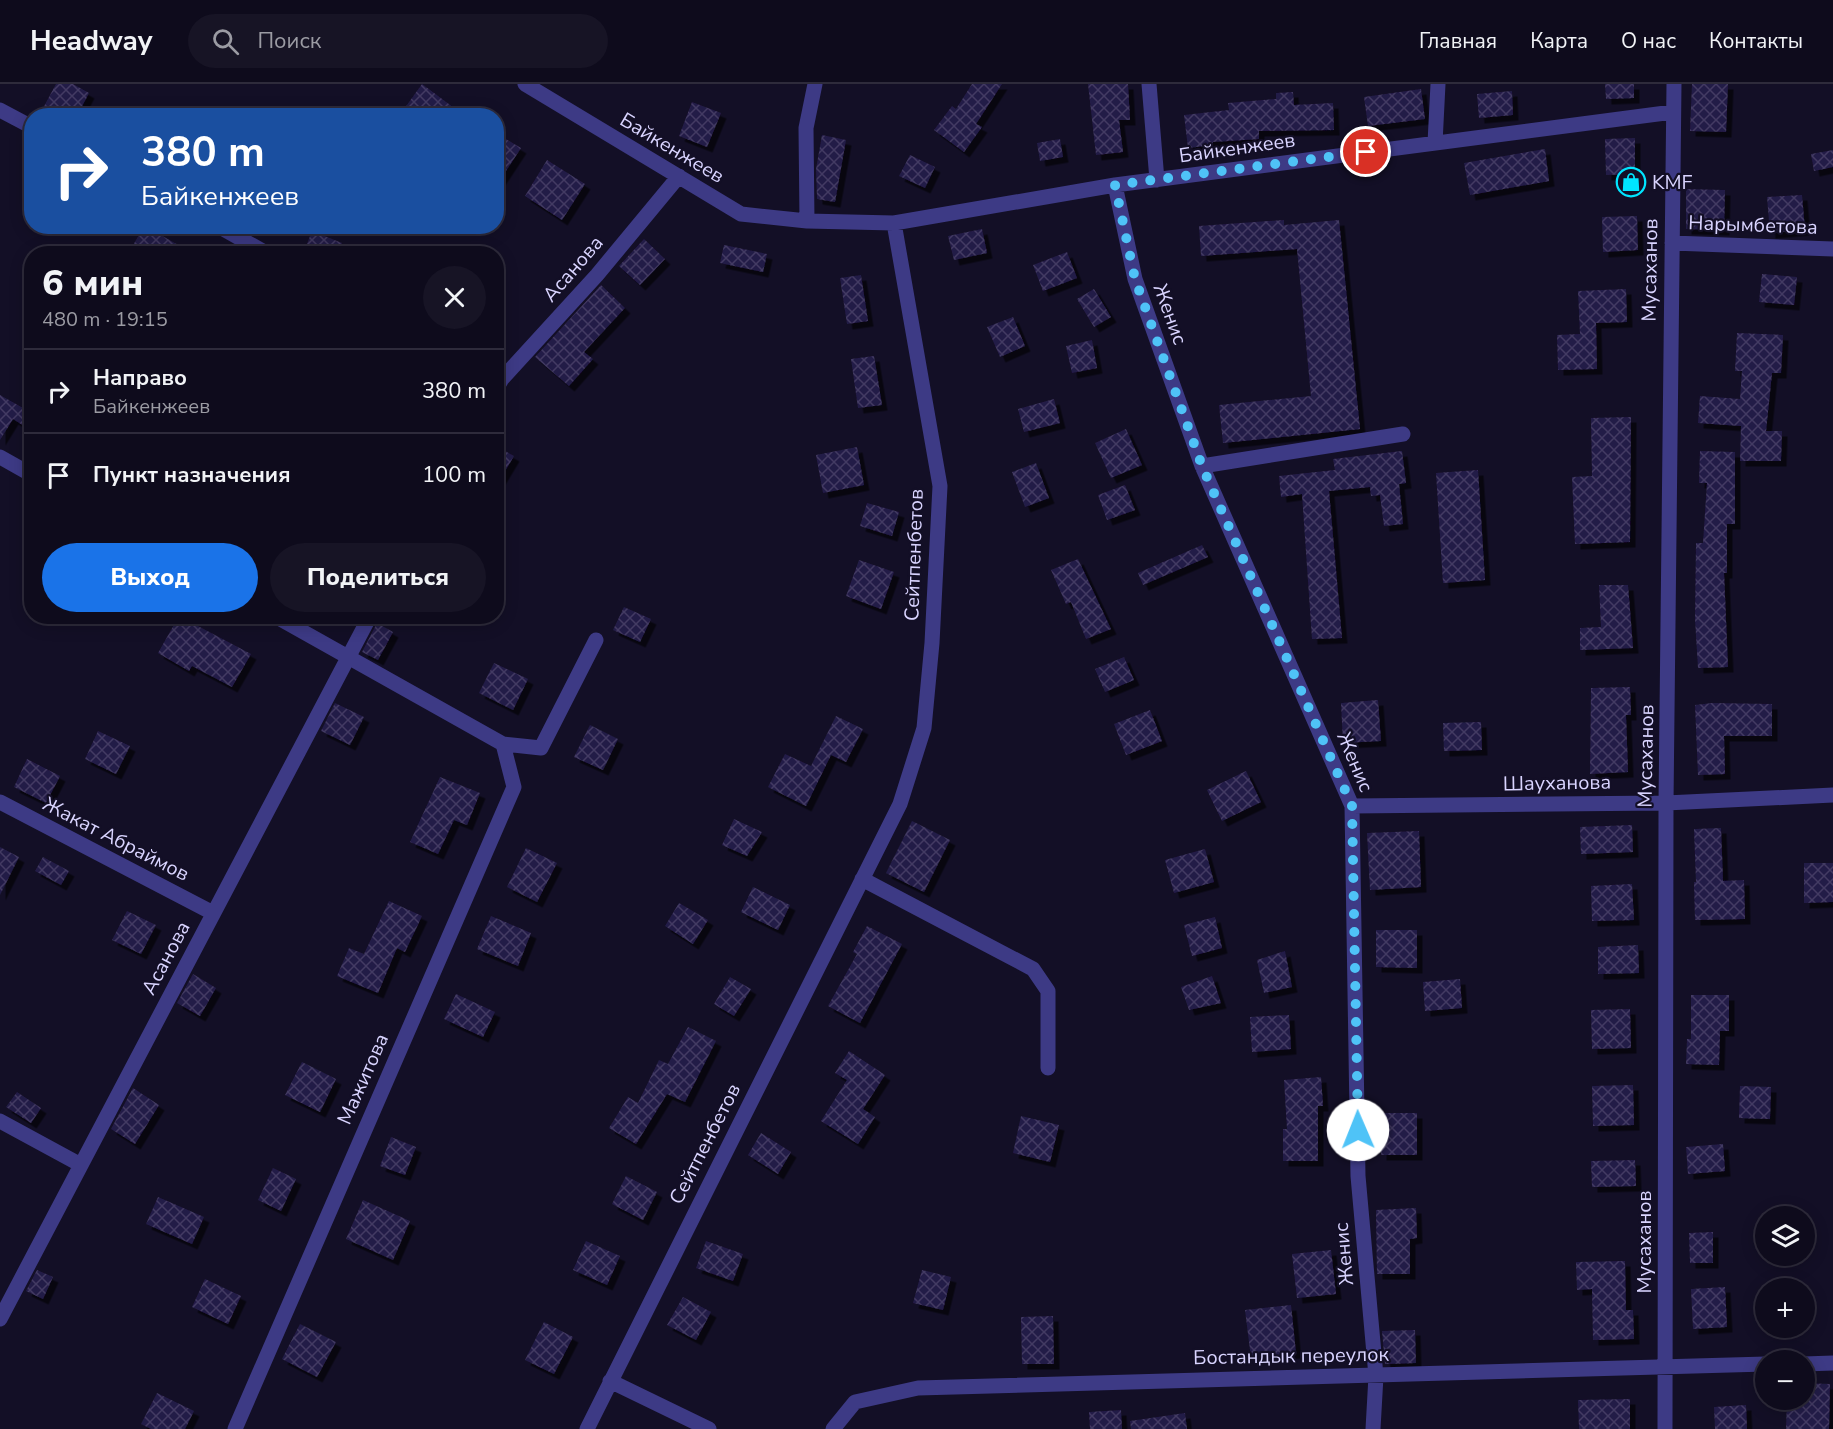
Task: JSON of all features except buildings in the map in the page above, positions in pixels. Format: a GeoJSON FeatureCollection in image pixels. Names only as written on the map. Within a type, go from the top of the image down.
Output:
{"type":"FeatureCollection","features":[{"type":"Feature","properties":{"kind":"street","name":"Байкенжеев"},"geometry":{"type":"LineString","coordinates":[[525,84],[741,214],[807,221],[894,223],[1115,185],[1673,112]]}},
{"type":"Feature","properties":{"kind":"street"},"geometry":{"type":"LineString","coordinates":[[807,221],[806,128],[816,84]]}},
{"type":"Feature","properties":{"kind":"street"},"geometry":{"type":"LineString","coordinates":[[1149,84],[1157,180]]}},
{"type":"Feature","properties":{"kind":"street"},"geometry":{"type":"LineString","coordinates":[[1436,143],[1438,84]]}},
{"type":"Feature","properties":{"kind":"street","name":"Мусаханов"},"geometry":{"type":"LineString","coordinates":[[1665,1429],[1666,803],[1674,84]]}},
{"type":"Feature","properties":{"kind":"street"},"geometry":{"type":"LineString","coordinates":[[0,110],[24,122]]}},
{"type":"Feature","properties":{"kind":"street","name":"Асанова"},"geometry":{"type":"LineString","coordinates":[[504,376],[597,275],[679,176]]}},
{"type":"Feature","properties":{"kind":"street","name":"Женис"},"geometry":{"type":"LineString","coordinates":[[1115,185],[1135,279],[1202,466],[1352,806],[1358,1176],[1376,1376],[1373,1429]]}},
{"type":"Feature","properties":{"kind":"street","name":"Сейтпенбетов"},"geometry":{"type":"LineString","coordinates":[[587,1429],[900,804],[924,728],[932,643],[940,486],[894,223]]}},
{"type":"Feature","properties":{"kind":"street"},"geometry":{"type":"LineString","coordinates":[[232,234],[254,246]]}},
{"type":"Feature","properties":{"kind":"street","name":"Нарымбетова"},"geometry":{"type":"LineString","coordinates":[[1672,243],[1833,249]]}},
{"type":"Feature","properties":{"kind":"street"},"geometry":{"type":"LineString","coordinates":[[1202,466],[1403,434]]}},
{"type":"Feature","properties":{"kind":"street"},"geometry":{"type":"LineString","coordinates":[[0,456],[24,470]]}},
{"type":"Feature","properties":{"kind":"street"},"geometry":{"type":"LineString","coordinates":[[288,624],[347,659],[503,744],[541,748],[596,640]]}},
{"type":"Feature","properties":{"kind":"street","name":"Асанова"},"geometry":{"type":"LineString","coordinates":[[0,1319],[366,624]]}},
{"type":"Feature","properties":{"kind":"street","name":"Мажитова"},"geometry":{"type":"LineString","coordinates":[[235,1429],[514,788],[503,744]]}},
{"type":"Feature","properties":{"kind":"street","name":"Шауханова"},"geometry":{"type":"LineString","coordinates":[[1352,806],[1666,803],[1833,795]]}},
{"type":"Feature","properties":{"kind":"street","name":"Жакат Абраймов"},"geometry":{"type":"LineString","coordinates":[[0,802],[213,913]]}},
{"type":"Feature","properties":{"kind":"street"},"geometry":{"type":"LineString","coordinates":[[862,879],[1033,969],[1048,991],[1048,1068]]}},
{"type":"Feature","properties":{"kind":"street"},"geometry":{"type":"LineString","coordinates":[[0,1121],[81,1165]]}},
{"type":"Feature","properties":{"kind":"street","name":"Бостандык переулок"},"geometry":{"type":"LineString","coordinates":[[833,1429],[855,1402],[918,1388],[1755,1364]]}},
{"type":"Feature","properties":{"kind":"street"},"geometry":{"type":"LineString","coordinates":[[1815,1364],[1833,1364]]}},
{"type":"Feature","properties":{"kind":"street"},"geometry":{"type":"LineString","coordinates":[[610,1381],[709,1429]]}},
{"type":"Feature","properties":{"kind":"place","name":"KMF"},"geometry":{"type":"Point","coordinates":[1631,182]}},
{"type":"Feature","properties":{"kind":"route"},"geometry":{"type":"LineString","coordinates":[[1358,1130],[1352,806],[1202,466],[1135,279],[1115,185],[1366,152]]}}]}
